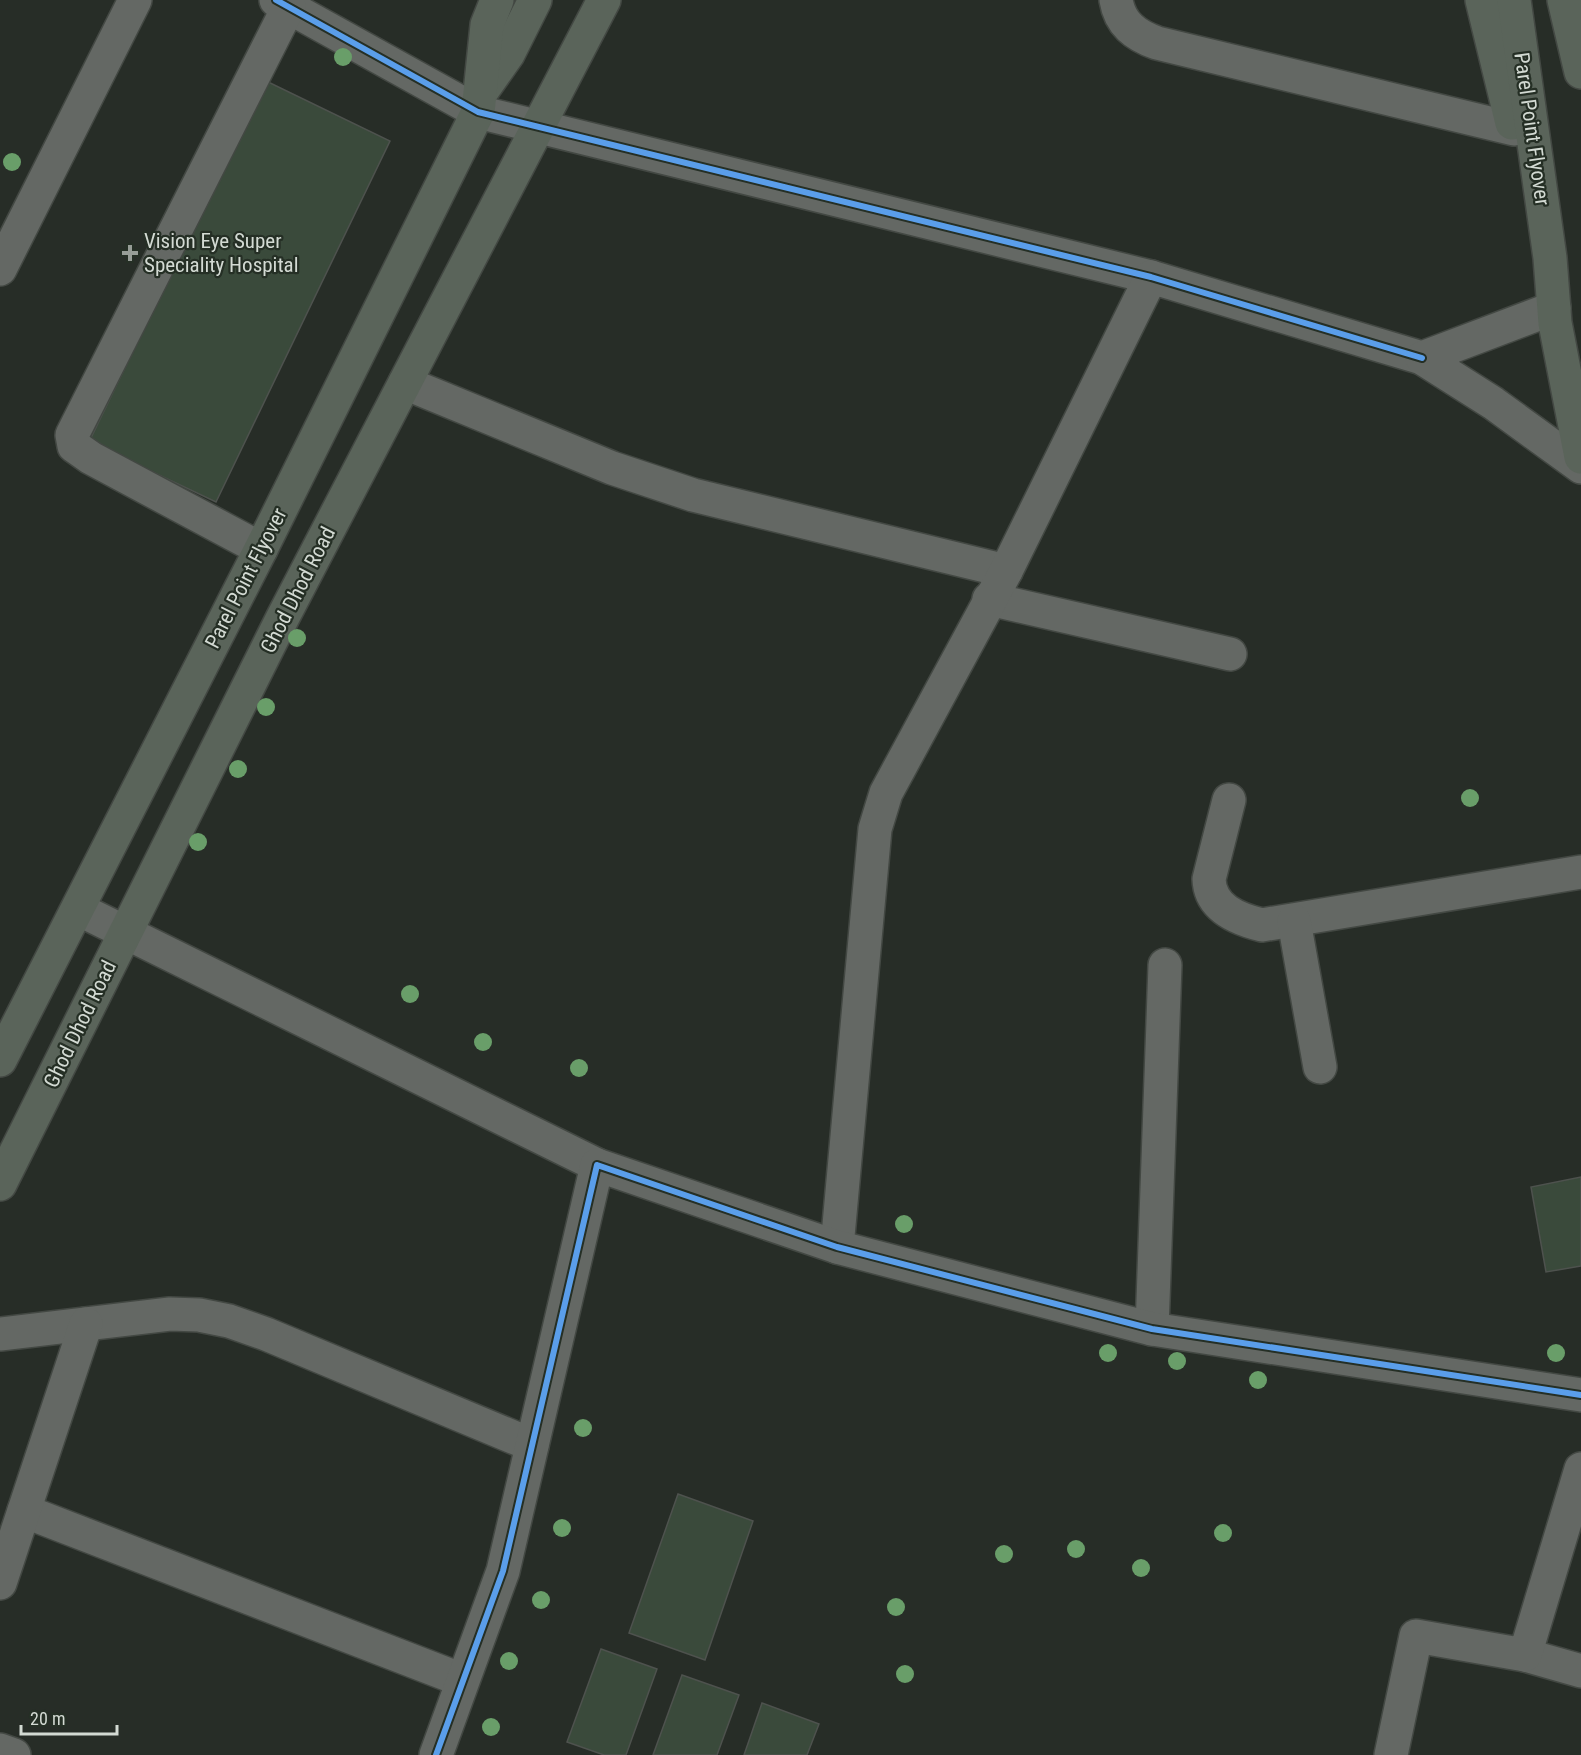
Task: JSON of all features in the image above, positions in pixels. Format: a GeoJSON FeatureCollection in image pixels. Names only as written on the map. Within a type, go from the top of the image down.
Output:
{"type":"FeatureCollection","features":[{"type":"Feature","properties":{"kind":"main road"},"geometry":{"type":"LineString","coordinates":[[480,102],[487,25],[497,0]]}},
{"type":"Feature","properties":{"kind":"main road"},"geometry":{"type":"LineString","coordinates":[[480,102],[508,54],[535,0]]}},
{"type":"Feature","properties":{"kind":"main road","name":"Ghod Dhod Road"},"geometry":{"type":"LineString","coordinates":[[0,1184],[125,931],[603,0]]}},
{"type":"Feature","properties":{"kind":"main road"},"geometry":{"type":"LineString","coordinates":[[1482,0],[1514,129],[1550,258],[1554,308],[1572,379],[1581,457]]}},
{"type":"Feature","properties":{"kind":"main road","name":"Parel Point Flyover"},"geometry":{"type":"LineString","coordinates":[[1514,0],[1550,258]]}},
{"type":"Feature","properties":{"kind":"main road"},"geometry":{"type":"LineString","coordinates":[[1564,0],[1581,72]]}},
{"type":"Feature","properties":{"kind":"main road","name":"Parel Point Flyover"},"geometry":{"type":"LineString","coordinates":[[0,1060],[10,1017],[78,909],[261,549],[480,102]]}},
{"type":"Feature","properties":{"kind":"street"},"geometry":{"type":"LineString","coordinates":[[0,269],[135,0]]}},
{"type":"Feature","properties":{"kind":"street"},"geometry":{"type":"LineString","coordinates":[[1116,0],[1119,15],[1128,27],[1142,37],[1157,43],[1514,129]]}},
{"type":"Feature","properties":{"kind":"street"},"geometry":{"type":"LineString","coordinates":[[261,549],[91,458],[74,446],[72,435],[283,3],[480,102],[536,127],[1151,277],[1422,358],[1493,403],[1581,467]]}},
{"type":"Feature","properties":{"kind":"street"},"geometry":{"type":"LineString","coordinates":[[837,1247],[875,829],[886,793],[1006,571],[1151,277]]}},
{"type":"Feature","properties":{"kind":"street"},"geometry":{"type":"LineString","coordinates":[[1422,358],[1554,308]]}},
{"type":"Feature","properties":{"kind":"street"},"geometry":{"type":"LineString","coordinates":[[405,383],[650,482],[693,495],[1006,571]]}},
{"type":"Feature","properties":{"kind":"street"},"geometry":{"type":"LineString","coordinates":[[989,599],[1230,654]]}},
{"type":"Feature","properties":{"kind":"street"},"geometry":{"type":"LineString","coordinates":[[1229,800],[1209,879],[1209,892],[1214,901],[1229,913],[1262,925],[1581,872]]}},
{"type":"Feature","properties":{"kind":"street"},"geometry":{"type":"LineString","coordinates":[[78,909],[597,1164],[837,1247],[1152,1329],[1581,1395]]}},
{"type":"Feature","properties":{"kind":"street"},"geometry":{"type":"LineString","coordinates":[[1294,921],[1320,1067]]}},
{"type":"Feature","properties":{"kind":"street"},"geometry":{"type":"LineString","coordinates":[[1152,1329],[1165,965]]}},
{"type":"Feature","properties":{"kind":"street"},"geometry":{"type":"LineString","coordinates":[[436,1755],[503,1571],[597,1164]]}},
{"type":"Feature","properties":{"kind":"street"},"geometry":{"type":"LineString","coordinates":[[0,1334],[170,1314],[199,1315],[229,1321],[266,1334],[532,1445]]}},
{"type":"Feature","properties":{"kind":"street"},"geometry":{"type":"LineString","coordinates":[[0,1583],[86,1324]]}},
{"type":"Feature","properties":{"kind":"street"},"geometry":{"type":"LineString","coordinates":[[1525,1655],[1581,1469]]}},
{"type":"Feature","properties":{"kind":"street"},"geometry":{"type":"LineString","coordinates":[[24,1511],[462,1680]]}},
{"type":"Feature","properties":{"kind":"street"},"geometry":{"type":"LineString","coordinates":[[1391,1755],[1416,1636],[1525,1655],[1581,1671]]}},
{"type":"Feature","properties":{"kind":"street"},"geometry":{"type":"LineString","coordinates":[[0,1750],[14,1755]]}},
{"type":"Feature","properties":{"kind":"building"},"geometry":{"type":"Polygon","coordinates":[[[264,80],[390,141],[216,502],[89,442],[264,80]]]}},
{"type":"Feature","properties":{"kind":"building"},"geometry":{"type":"Polygon","coordinates":[[[1581,1177],[1581,1266],[1546,1272],[1531,1187],[1581,1177]]]}},
{"type":"Feature","properties":{"kind":"building"},"geometry":{"type":"Polygon","coordinates":[[[678,1494],[753,1521],[705,1660],[629,1633],[678,1494]]]}},
{"type":"Feature","properties":{"kind":"building"},"geometry":{"type":"Polygon","coordinates":[[[601,1649],[657,1669],[626,1755],[604,1755],[567,1742],[601,1649]]]}},
{"type":"Feature","properties":{"kind":"building"},"geometry":{"type":"Polygon","coordinates":[[[682,1675],[739,1695],[717,1755],[653,1755],[682,1675]]]}},
{"type":"Feature","properties":{"kind":"building"},"geometry":{"type":"Polygon","coordinates":[[[762,1703],[819,1724],[807,1755],[744,1755],[762,1703]]]}},
{"type":"Feature","properties":{"kind":"cycle path"},"geometry":{"type":"LineString","coordinates":[[276,0],[478,112],[1151,277],[1422,358]]}},
{"type":"Feature","properties":{"kind":"cycle path"},"geometry":{"type":"LineString","coordinates":[[436,1755],[503,1571],[597,1165],[837,1247],[1152,1329],[1581,1395]]}},
{"type":"Feature","properties":{"kind":"place","name":"Vision Eye Super Speciality Hospital"},"geometry":{"type":"Point","coordinates":[130,253]}}]}
